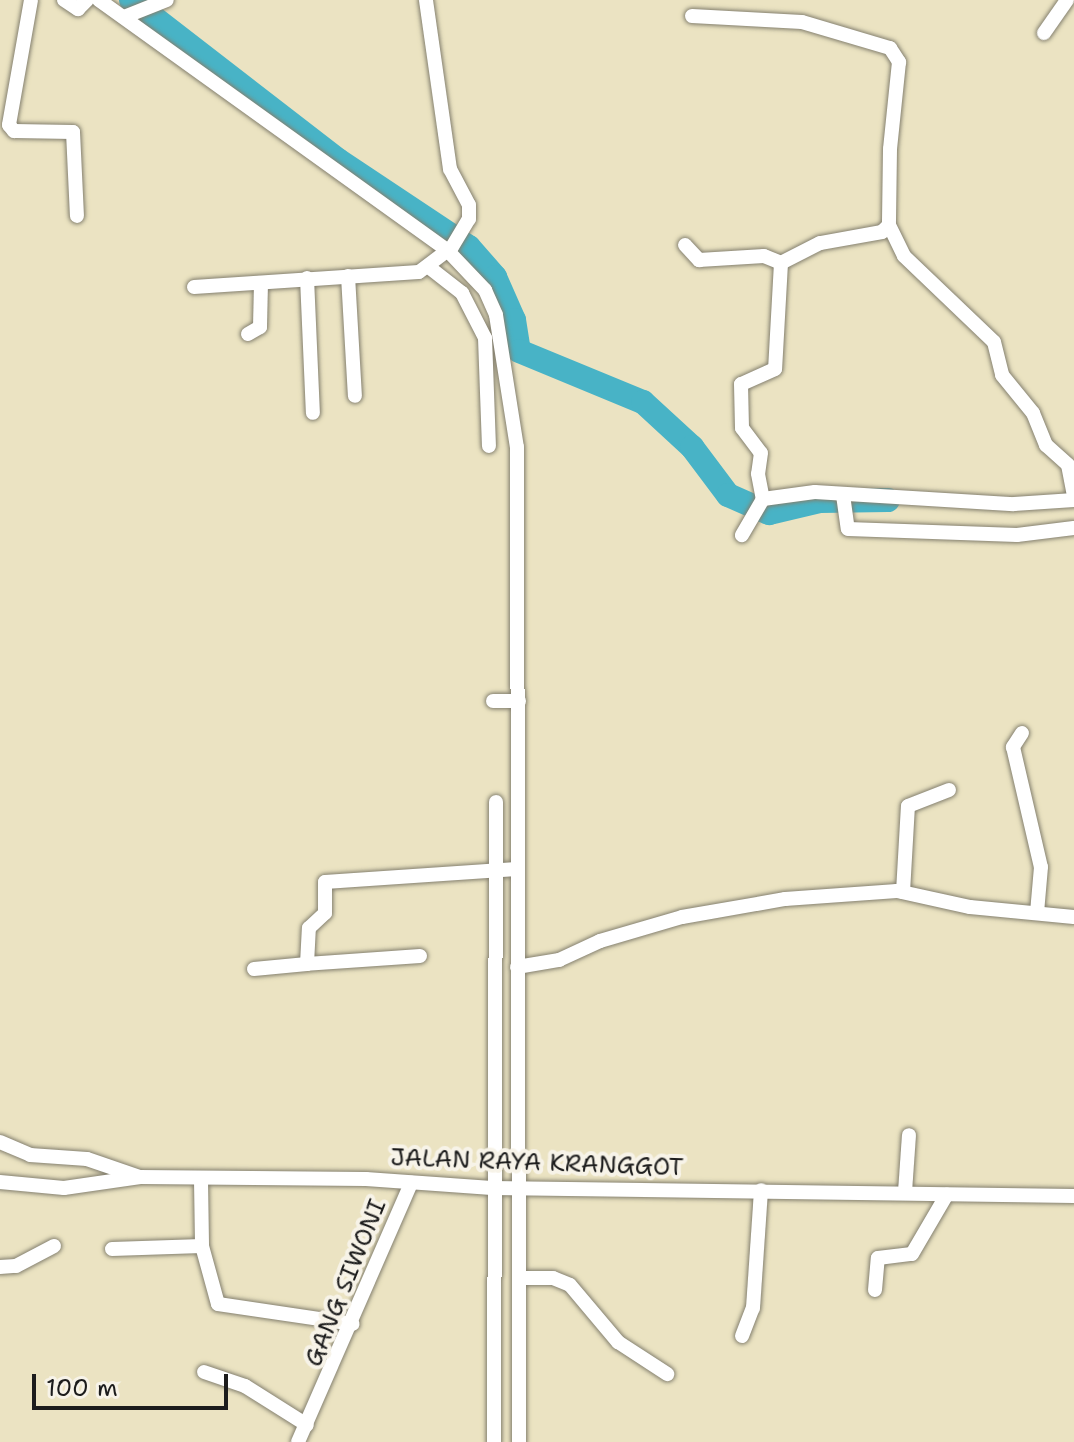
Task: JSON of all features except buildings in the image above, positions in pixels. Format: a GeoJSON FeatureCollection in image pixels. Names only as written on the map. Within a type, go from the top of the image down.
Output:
{"type":"FeatureCollection","features":[{"type":"Feature","properties":{"kind":"street"},"geometry":{"type":"LineString","coordinates":[[31,0],[9,125],[14,131],[73,132],[77,216]]}},
{"type":"Feature","properties":{"kind":"street"},"geometry":{"type":"LineString","coordinates":[[64,0],[78,9],[87,0]]}},
{"type":"Feature","properties":{"kind":"street"},"geometry":{"type":"LineString","coordinates":[[99,0],[131,14],[445,254],[467,267],[492,304],[512,398],[516,701],[494,1188],[505,1398],[519,1442]]}},
{"type":"Feature","properties":{"kind":"street"},"geometry":{"type":"LineString","coordinates":[[426,0],[450,169],[469,205],[445,254],[485,338],[489,446]]}},
{"type":"Feature","properties":{"kind":"street"},"geometry":{"type":"LineString","coordinates":[[1044,33],[1067,0]]}},
{"type":"Feature","properties":{"kind":"street"},"geometry":{"type":"LineString","coordinates":[[131,14],[161,2]]}},
{"type":"Feature","properties":{"kind":"street"},"geometry":{"type":"LineString","coordinates":[[692,16],[789,19],[897,54],[900,80],[890,149],[889,225],[904,256],[994,342],[1002,375],[1033,413],[1046,445],[1068,465],[1074,498],[1014,504],[844,498],[815,492],[762,502]]}},
{"type":"Feature","properties":{"kind":"street"},"geometry":{"type":"LineString","coordinates":[[685,245],[699,260],[764,256],[781,263],[820,243],[882,232],[889,225]]}},
{"type":"Feature","properties":{"kind":"street"},"geometry":{"type":"LineString","coordinates":[[194,287],[348,276],[445,254]]}},
{"type":"Feature","properties":{"kind":"street"},"geometry":{"type":"LineString","coordinates":[[745,531],[762,502],[758,474],[761,453],[742,428],[741,384],[775,369],[781,263]]}},
{"type":"Feature","properties":{"kind":"street"},"geometry":{"type":"LineString","coordinates":[[348,276],[355,396]]}},
{"type":"Feature","properties":{"kind":"street"},"geometry":{"type":"LineString","coordinates":[[307,278],[313,413]]}},
{"type":"Feature","properties":{"kind":"street"},"geometry":{"type":"LineString","coordinates":[[248,334],[260,327],[261,283]]}},
{"type":"Feature","properties":{"kind":"street"},"geometry":{"type":"LineString","coordinates":[[844,498],[847,526],[1017,535],[1074,528]]}},
{"type":"Feature","properties":{"kind":"street"},"geometry":{"type":"LineString","coordinates":[[495,701],[516,701]]}},
{"type":"Feature","properties":{"kind":"street"},"geometry":{"type":"LineString","coordinates":[[1022,733],[1013,747],[1041,867],[1037,913]]}},
{"type":"Feature","properties":{"kind":"street"},"geometry":{"type":"LineString","coordinates":[[903,892],[906,810],[913,801],[949,790]]}},
{"type":"Feature","properties":{"kind":"street"},"geometry":{"type":"LineString","coordinates":[[494,1442],[505,1398],[520,1278],[517,967],[496,802]]}},
{"type":"Feature","properties":{"kind":"street"},"geometry":{"type":"LineString","coordinates":[[307,964],[309,928],[325,913],[323,885],[330,879],[506,870]]}},
{"type":"Feature","properties":{"kind":"street"},"geometry":{"type":"LineString","coordinates":[[517,967],[559,960],[600,941],[716,909],[903,892],[970,907],[1074,917]]}},
{"type":"Feature","properties":{"kind":"street"},"geometry":{"type":"LineString","coordinates":[[254,969],[420,956]]}},
{"type":"Feature","properties":{"kind":"street"},"geometry":{"type":"LineString","coordinates":[[905,1192],[909,1135]]}},
{"type":"Feature","properties":{"kind":"street"},"geometry":{"type":"LineString","coordinates":[[0,1142],[30,1155],[87,1159],[140,1177]]}},
{"type":"Feature","properties":{"kind":"street","name":"JALAN RAYA KRANGGOT"},"geometry":{"type":"LineString","coordinates":[[0,1182],[64,1188],[140,1177],[411,1183],[494,1188],[1074,1196]]}},
{"type":"Feature","properties":{"kind":"street"},"geometry":{"type":"LineString","coordinates":[[201,1180],[202,1246],[215,1299],[223,1306],[353,1324]]}},
{"type":"Feature","properties":{"kind":"street","name":"GANG SIWONI"},"geometry":{"type":"LineString","coordinates":[[298,1442],[353,1324],[411,1183]]}},
{"type":"Feature","properties":{"kind":"street"},"geometry":{"type":"LineString","coordinates":[[742,1336],[753,1308],[761,1190]]}},
{"type":"Feature","properties":{"kind":"street"},"geometry":{"type":"LineString","coordinates":[[875,1290],[878,1258],[912,1254],[947,1194]]}},
{"type":"Feature","properties":{"kind":"street"},"geometry":{"type":"LineString","coordinates":[[0,1267],[16,1266],[54,1246]]}},
{"type":"Feature","properties":{"kind":"street"},"geometry":{"type":"LineString","coordinates":[[112,1249],[202,1246]]}},
{"type":"Feature","properties":{"kind":"street"},"geometry":{"type":"LineString","coordinates":[[520,1278],[553,1278],[570,1285],[627,1351],[667,1374]]}},
{"type":"Feature","properties":{"kind":"street"},"geometry":{"type":"LineString","coordinates":[[204,1372],[245,1386],[307,1425]]}},
{"type":"Feature","properties":{"kind":"waterway"},"geometry":{"type":"LineString","coordinates":[[131,0],[338,160],[469,247],[495,277],[514,320],[519,351],[643,402],[692,447],[728,495],[769,513],[820,501],[888,500]]}}]}
